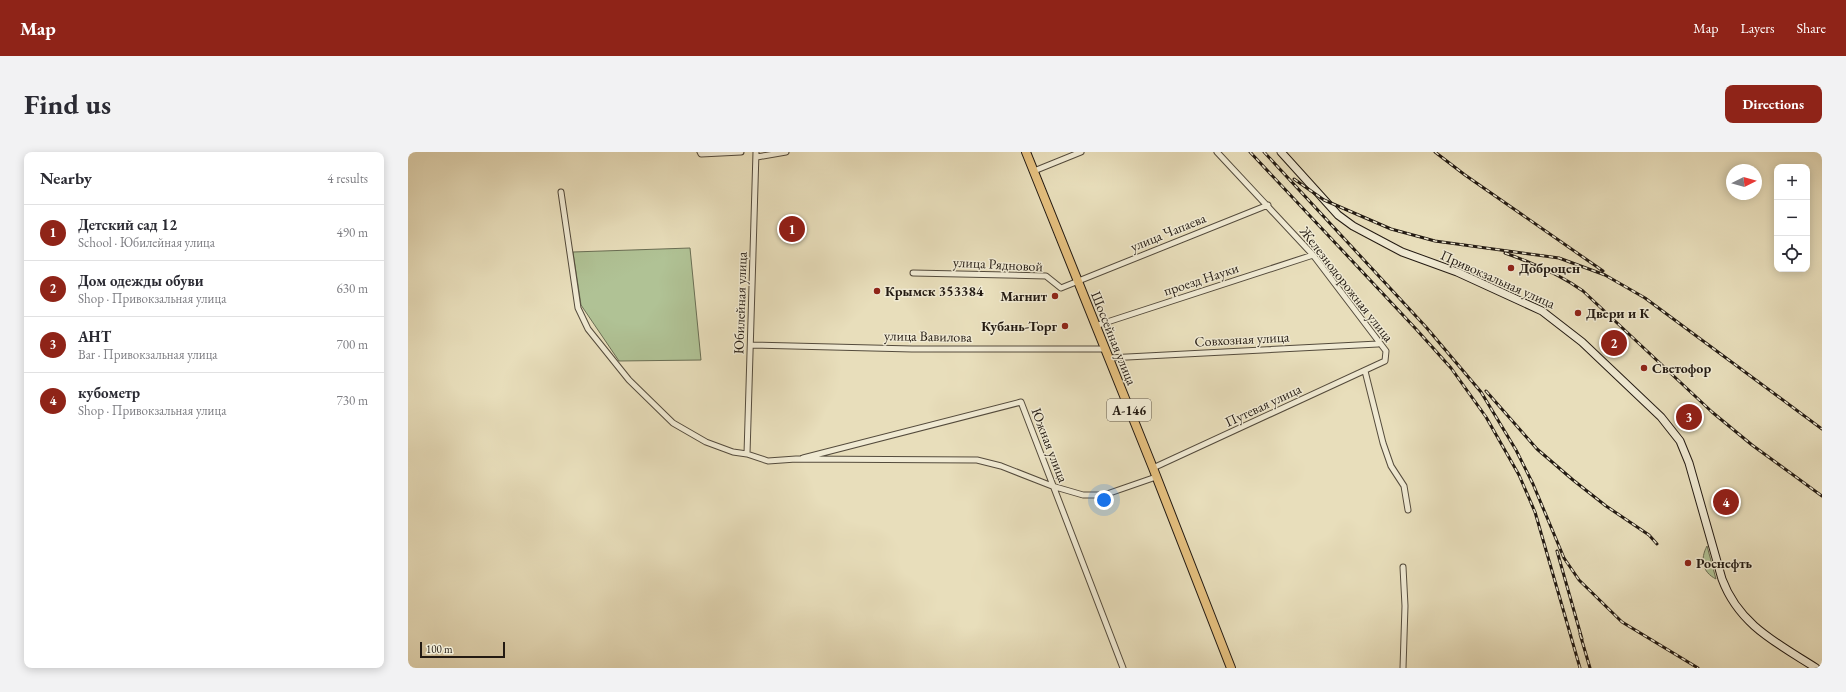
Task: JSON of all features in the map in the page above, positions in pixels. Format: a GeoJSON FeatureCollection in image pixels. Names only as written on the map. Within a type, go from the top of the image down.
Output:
{"type":"FeatureCollection","features":[{"type":"Feature","properties":{"kind":"highway","name":"Шоссейная улица"},"geometry":{"type":"LineString","coordinates":[[1026,152],[1153,468],[1231,668]]}},
{"type":"Feature","properties":{"kind":"main road","name":"Привокзальная улица"},"geometry":{"type":"LineString","coordinates":[[1281,152],[1338,215],[1353,226],[1402,252],[1457,272],[1542,310],[1582,342],[1661,417],[1680,441],[1689,463],[1722,579],[1730,599],[1750,623],[1768,638],[1816,668]]}},
{"type":"Feature","properties":{"kind":"street"},"geometry":{"type":"LineString","coordinates":[[700,152],[701,154],[741,152]]}},
{"type":"Feature","properties":{"kind":"street"},"geometry":{"type":"LineString","coordinates":[[757,154],[786,152]]}},
{"type":"Feature","properties":{"kind":"street"},"geometry":{"type":"LineString","coordinates":[[1034,171],[1081,152]]}},
{"type":"Feature","properties":{"kind":"street","name":"Железнодорожная улица"},"geometry":{"type":"LineString","coordinates":[[1217,152],[1313,255],[1378,344],[1386,351],[1385,361],[1383,363]]}},
{"type":"Feature","properties":{"kind":"street","name":"Юбилейная улица"},"geometry":{"type":"LineString","coordinates":[[747,454],[757,154]]}},
{"type":"Feature","properties":{"kind":"street"},"geometry":{"type":"LineString","coordinates":[[561,192],[578,308],[588,329],[629,380],[673,423],[706,442],[733,452],[747,454],[768,461],[796,459],[977,460],[1002,466],[1052,486],[1083,495],[1104,495],[1156,477]]}},
{"type":"Feature","properties":{"kind":"street","name":"улица Чапаева"},"geometry":{"type":"LineString","coordinates":[[1077,281],[1268,205]]}},
{"type":"Feature","properties":{"kind":"street","name":"проезд Науки"},"geometry":{"type":"LineString","coordinates":[[1095,326],[1313,255]]}},
{"type":"Feature","properties":{"kind":"street","name":"улица Рядновой"},"geometry":{"type":"LineString","coordinates":[[913,273],[1046,276],[1061,288],[1077,281]]}},
{"type":"Feature","properties":{"kind":"street","name":"Совхозная улица"},"geometry":{"type":"LineString","coordinates":[[1108,358],[1378,344]]}},
{"type":"Feature","properties":{"kind":"street","name":"улица Вавилова"},"geometry":{"type":"LineString","coordinates":[[751,345],[912,349],[1104,349]]}},
{"type":"Feature","properties":{"kind":"street","name":"Путевая улица"},"geometry":{"type":"LineString","coordinates":[[1153,468],[1383,363]]}},
{"type":"Feature","properties":{"kind":"street"},"geometry":{"type":"LineString","coordinates":[[1364,371],[1383,443],[1391,466],[1404,486],[1408,510]]}},
{"type":"Feature","properties":{"kind":"street","name":"Южная улица"},"geometry":{"type":"LineString","coordinates":[[796,459],[1021,402],[1123,668]]}},
{"type":"Feature","properties":{"kind":"street"},"geometry":{"type":"LineString","coordinates":[[1403,567],[1405,606],[1403,668]]}},
{"type":"Feature","properties":{"kind":"green space"},"geometry":{"type":"Polygon","coordinates":[[[690,248],[701,360],[619,361],[581,305],[573,252],[690,248]]]}},
{"type":"Feature","properties":{"kind":"green space"},"geometry":{"type":"Polygon","coordinates":[[[1707,546],[1716,579],[1705,569],[1703,556],[1707,546]]]}},
{"type":"Feature","properties":{"kind":"railway"},"geometry":{"type":"LineString","coordinates":[[1250,152],[1451,368],[1486,417],[1519,475],[1535,512],[1580,668]]}},
{"type":"Feature","properties":{"kind":"railway"},"geometry":{"type":"LineString","coordinates":[[1264,152],[1426,327],[1481,392],[1516,450],[1533,484],[1564,558],[1579,580],[1622,622],[1698,668]]}},
{"type":"Feature","properties":{"kind":"railway"},"geometry":{"type":"LineString","coordinates":[[1435,152],[1465,175],[1603,271]]}},
{"type":"Feature","properties":{"kind":"railway"},"geometry":{"type":"LineString","coordinates":[[1294,179],[1324,200],[1391,229],[1435,241],[1559,258],[1605,275],[1645,298],[1822,429]]}},
{"type":"Feature","properties":{"kind":"railway"},"geometry":{"type":"LineString","coordinates":[[1505,253],[1546,269],[1583,291],[1712,412],[1752,445],[1822,496]]}},
{"type":"Feature","properties":{"kind":"railway"},"geometry":{"type":"LineString","coordinates":[[1486,391],[1537,449],[1606,506],[1649,535],[1657,544]]}},
{"type":"Feature","properties":{"kind":"railway"},"geometry":{"type":"LineString","coordinates":[[1557,551],[1582,639]]}},
{"type":"Feature","properties":{"kind":"railway"},"geometry":{"type":"LineString","coordinates":[[1580,634],[1590,668]]}},
{"type":"Feature","properties":{"kind":"place","name":"Детский сад 12"},"geometry":{"type":"Point","coordinates":[792,229]}},
{"type":"Feature","properties":{"kind":"place","name":"Доброцен"},"geometry":{"type":"Point","coordinates":[1511,268]}},
{"type":"Feature","properties":{"kind":"place","name":"Крымск 353384"},"geometry":{"type":"Point","coordinates":[877,291]}},
{"type":"Feature","properties":{"kind":"place","name":"Магнит"},"geometry":{"type":"Point","coordinates":[1055,296]}},
{"type":"Feature","properties":{"kind":"place","name":"Двери и К"},"geometry":{"type":"Point","coordinates":[1578,313]}},
{"type":"Feature","properties":{"kind":"place","name":"Кубань-Торг"},"geometry":{"type":"Point","coordinates":[1065,326]}},
{"type":"Feature","properties":{"kind":"place","name":"Дом одежды обуви"},"geometry":{"type":"Point","coordinates":[1614,343]}},
{"type":"Feature","properties":{"kind":"place","name":"Светофор"},"geometry":{"type":"Point","coordinates":[1644,368]}},
{"type":"Feature","properties":{"kind":"place","name":"АНТ"},"geometry":{"type":"Point","coordinates":[1689,417]}},
{"type":"Feature","properties":{"kind":"place","name":"кубометр"},"geometry":{"type":"Point","coordinates":[1726,502]}},
{"type":"Feature","properties":{"kind":"place","name":"Роснефть"},"geometry":{"type":"Point","coordinates":[1688,563]}}]}
